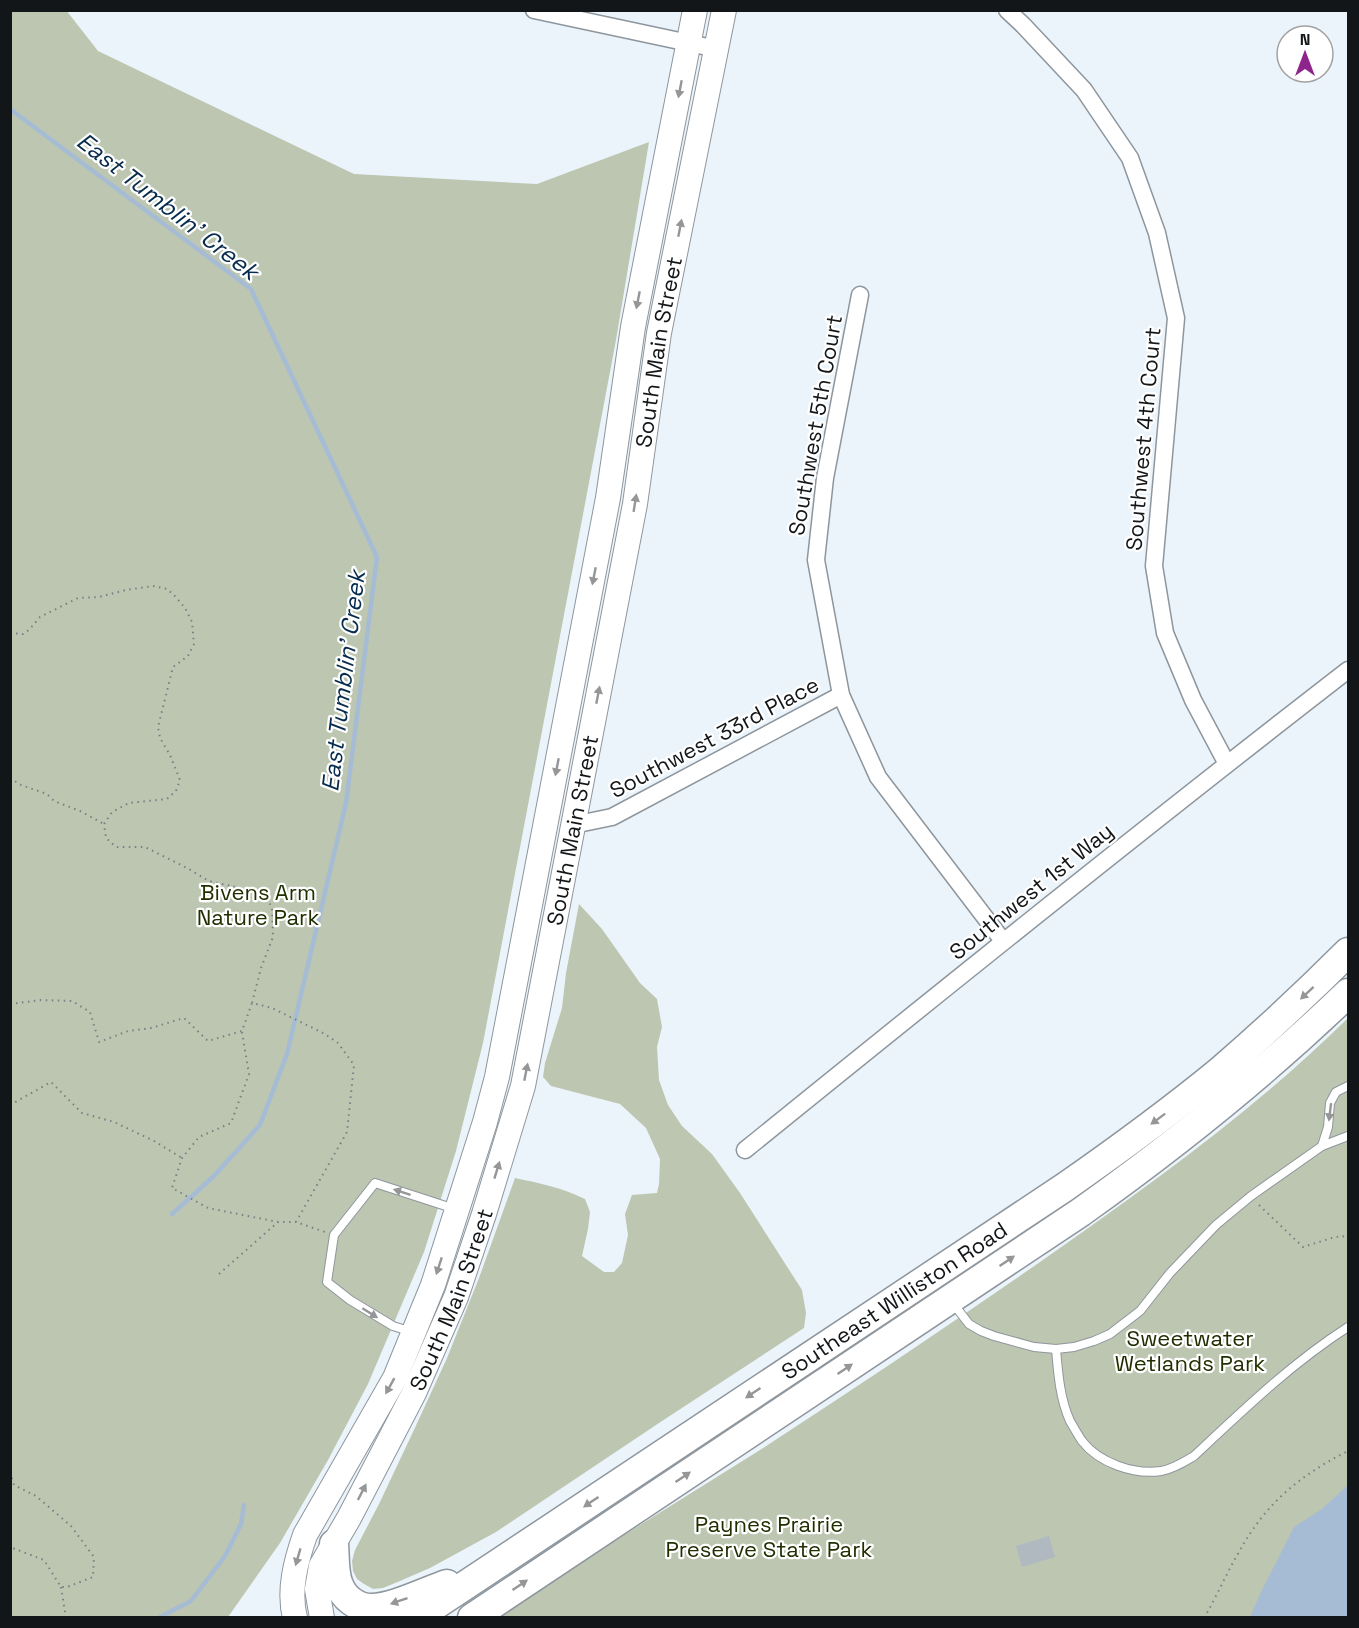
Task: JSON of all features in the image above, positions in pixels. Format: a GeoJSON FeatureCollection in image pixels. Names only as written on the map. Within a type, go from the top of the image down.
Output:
{"type":"FeatureCollection","features":[{"type":"Feature","properties":{"kind":"highway","name":"Southeast Williston Road"},"geometry":{"type":"LineString","coordinates":[[416,1617],[1065,1187],[1220,1070],[1268,1029],[1348,952]]}},
{"type":"Feature","properties":{"kind":"highway","name":"Southeast Williston Road"},"geometry":{"type":"LineString","coordinates":[[472,1617],[1081,1212],[1218,1109],[1276,1060],[1348,993]]}},
{"type":"Feature","properties":{"kind":"highway"},"geometry":{"type":"LineString","coordinates":[[931,1275],[950,1300]]}},
{"type":"Feature","properties":{"kind":"highway"},"geometry":{"type":"LineString","coordinates":[[334,1544],[338,1583],[341,1589],[345,1596],[356,1604],[370,1608],[391,1604],[494,1567]]}},
{"type":"Feature","properties":{"kind":"main road","name":"South Main Street"},"geometry":{"type":"LineString","coordinates":[[295,1617],[293,1590],[296,1562],[305,1535],[394,1378],[433,1285],[458,1210],[497,1077],[608,498],[633,327],[695,10]]}},
{"type":"Feature","properties":{"kind":"main road","name":"South Main Street"},"geometry":{"type":"LineString","coordinates":[[322,1617],[317,1588],[321,1566],[349,1518],[414,1393],[456,1297],[523,1086],[635,504],[659,333],[724,10]]}},
{"type":"Feature","properties":{"kind":"main road"},"geometry":{"type":"LineString","coordinates":[[546,821],[573,825]]}},
{"type":"Feature","properties":{"kind":"main road"},"geometry":{"type":"LineString","coordinates":[[485,1122],[510,1128]]}},
{"type":"Feature","properties":{"kind":"main road"},"geometry":{"type":"LineString","coordinates":[[412,1332],[444,1324]]}},
{"type":"Feature","properties":{"kind":"street"},"geometry":{"type":"LineString","coordinates":[[534,10],[717,49]]}},
{"type":"Feature","properties":{"kind":"street","name":"Southwest 4th Court"},"geometry":{"type":"LineString","coordinates":[[1007,10],[1084,90],[1130,158],[1157,233],[1176,318],[1154,566],[1165,633],[1193,700],[1227,764]]}},
{"type":"Feature","properties":{"kind":"street","name":"Southwest 5th Court"},"geometry":{"type":"LineString","coordinates":[[860,295],[825,478],[816,560],[840,695],[878,777],[1003,941]]}},
{"type":"Feature","properties":{"kind":"street","name":"Southwest 1st Way"},"geometry":{"type":"LineString","coordinates":[[745,1150],[1003,941],[1348,670]]}},
{"type":"Feature","properties":{"kind":"street","name":"Southwest 33rd Place"},"geometry":{"type":"LineString","coordinates":[[573,825],[612,817],[840,695]]}},
{"type":"Feature","properties":{"kind":"lane"},"geometry":{"type":"LineString","coordinates":[[1322,1146],[1328,1126],[1330,1103],[1336,1092],[1348,1086]]}},
{"type":"Feature","properties":{"kind":"lane"},"geometry":{"type":"LineString","coordinates":[[950,1300],[969,1324],[981,1331],[1034,1347],[1056,1349],[1074,1347],[1110,1334],[1140,1311],[1170,1273],[1216,1225],[1251,1196],[1322,1146],[1348,1136]]}},
{"type":"Feature","properties":{"kind":"lane"},"geometry":{"type":"LineString","coordinates":[[412,1332],[393,1326],[350,1300],[327,1282],[334,1235],[375,1183],[458,1210]]}},
{"type":"Feature","properties":{"kind":"lane"},"geometry":{"type":"LineString","coordinates":[[1056,1349],[1063,1399],[1070,1420],[1083,1442],[1099,1456],[1120,1467],[1143,1472],[1178,1465],[1194,1456],[1279,1378],[1327,1340],[1348,1327]]}},
{"type":"Feature","properties":{"kind":"path"},"geometry":{"type":"LineString","coordinates":[[10,633],[23,634],[40,617],[78,598],[99,597],[153,586],[167,589],[185,608],[192,622],[194,644],[188,656],[173,668],[158,727],[160,738],[180,780],[176,791],[166,799],[129,803],[112,812],[104,824],[106,837],[116,847],[144,847],[209,881],[262,893],[272,907],[273,937],[242,1031],[249,1074],[231,1123],[199,1137],[182,1158],[172,1188],[208,1208],[278,1222],[296,1222],[334,1235]]}},
{"type":"Feature","properties":{"kind":"path"},"geometry":{"type":"LineString","coordinates":[[10,778],[21,785],[47,794],[54,801],[104,824]]}},
{"type":"Feature","properties":{"kind":"path"},"geometry":{"type":"LineString","coordinates":[[10,1004],[41,1000],[72,1001],[90,1012],[99,1042],[128,1031],[151,1028],[184,1018],[208,1041],[242,1031]]}},
{"type":"Feature","properties":{"kind":"path"},"geometry":{"type":"LineString","coordinates":[[252,1004],[272,1008],[325,1034],[338,1043],[354,1065],[347,1132],[296,1222]]}},
{"type":"Feature","properties":{"kind":"path"},"geometry":{"type":"LineString","coordinates":[[10,1105],[51,1082],[82,1113],[114,1122],[154,1141],[182,1158]]}},
{"type":"Feature","properties":{"kind":"path"},"geometry":{"type":"LineString","coordinates":[[1251,1196],[1303,1247],[1335,1237],[1348,1236]]}},
{"type":"Feature","properties":{"kind":"path"},"geometry":{"type":"LineString","coordinates":[[219,1274],[278,1222]]}},
{"type":"Feature","properties":{"kind":"path"},"geometry":{"type":"LineString","coordinates":[[1204,1617],[1214,1602],[1239,1551],[1262,1517],[1288,1488],[1322,1464],[1348,1451]]}},
{"type":"Feature","properties":{"kind":"path"},"geometry":{"type":"LineString","coordinates":[[10,1472],[14,1485],[36,1496],[71,1526],[94,1557],[93,1577],[61,1587]]}},
{"type":"Feature","properties":{"kind":"path"},"geometry":{"type":"LineString","coordinates":[[10,1547],[44,1560],[61,1587],[66,1617]]}},
{"type":"Feature","properties":{"kind":"green space","name":"Bivens Arm Nature Park"},"geometry":{"type":"Polygon","coordinates":[[[66,10],[98,51],[354,174],[537,184],[649,142],[616,340],[483,1043],[456,1151],[424,1252],[368,1384],[328,1460],[280,1543],[228,1617],[11,1618],[10,11],[66,10]]]}},
{"type":"Feature","properties":{"kind":"green space"},"geometry":{"type":"Polygon","coordinates":[[[579,904],[602,929],[640,983],[657,999],[662,1027],[657,1047],[659,1080],[668,1105],[682,1126],[712,1154],[740,1193],[802,1290],[806,1313],[804,1328],[496,1532],[430,1568],[383,1588],[373,1589],[357,1579],[353,1571],[352,1561],[355,1550],[447,1358],[515,1178],[560,1189],[585,1199],[590,1212],[582,1256],[604,1272],[614,1272],[622,1263],[628,1235],[625,1214],[632,1195],[657,1193],[660,1159],[646,1128],[620,1104],[551,1086],[543,1077],[562,1008],[579,904]]]}},
{"type":"Feature","properties":{"kind":"green space","name":"Sweetwater Wetlands Park"},"geometry":{"type":"Polygon","coordinates":[[[1348,1018],[1348,1617],[493,1618],[760,1450],[1040,1262],[1160,1176],[1238,1116],[1348,1018]]]}},
{"type":"Feature","properties":{"kind":"water"},"geometry":{"type":"Polygon","coordinates":[[[1348,1485],[1348,1617],[1250,1617],[1294,1527],[1322,1509],[1348,1485]]]}},
{"type":"Feature","properties":{"kind":"building"},"geometry":{"type":"Polygon","coordinates":[[[1049,1536],[1055,1557],[1022,1567],[1016,1546],[1049,1536]]]}},
{"type":"Feature","properties":{"kind":"waterway","name":"East Tumblin' Creek"},"geometry":{"type":"LineString","coordinates":[[10,109],[251,289],[377,557],[346,803],[287,1054],[260,1125],[215,1175],[172,1214]]}},
{"type":"Feature","properties":{"kind":"waterway","name":"East Tumblin' Creek"},"geometry":{"type":"LineString","coordinates":[[158,1618],[191,1601],[225,1556],[241,1524],[244,1505]]}},
{"type":"Feature","properties":{"kind":"park label","name":"Paynes Prairie Preserve State Park"},"geometry":{"type":"Point","coordinates":[769,1536]}}]}
